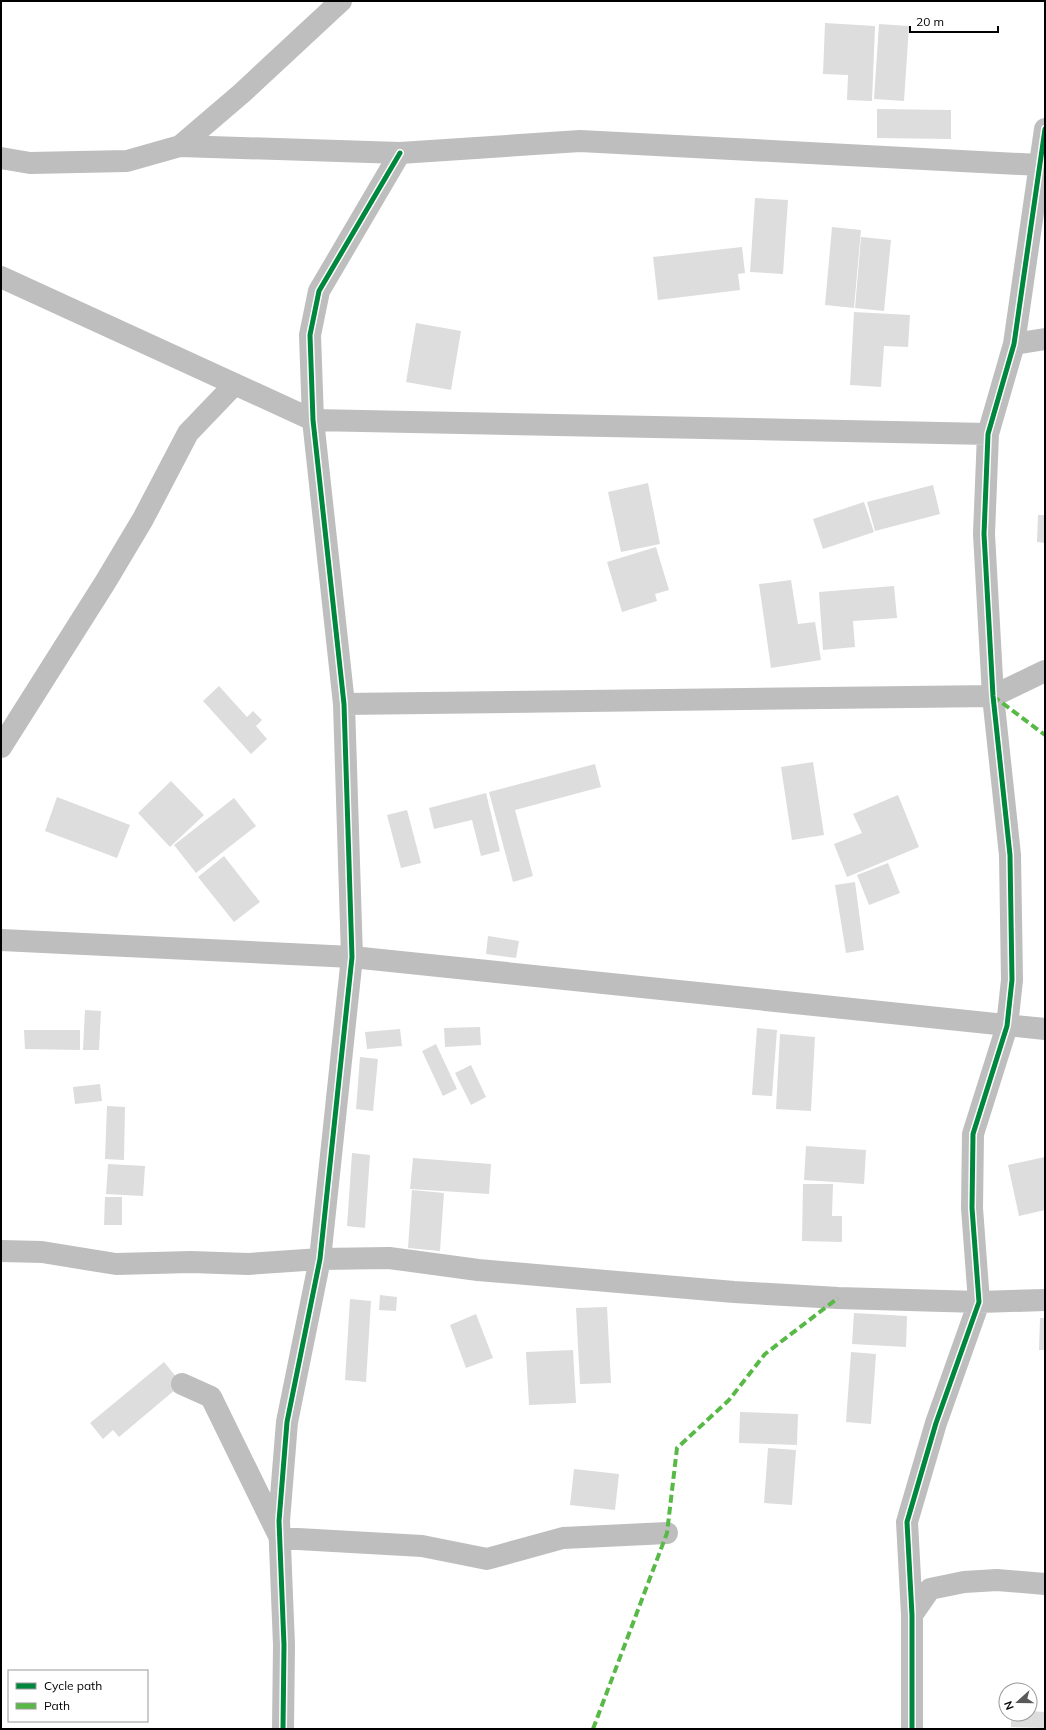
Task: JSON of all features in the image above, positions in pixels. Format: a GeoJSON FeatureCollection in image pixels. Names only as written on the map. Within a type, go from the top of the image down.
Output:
{"type":"FeatureCollection","features":[{"type":"Feature","properties":{"kind":"street"},"geometry":{"type":"LineString","coordinates":[[180,146],[242,93],[341,1]]}},
{"type":"Feature","properties":{"kind":"street"},"geometry":{"type":"LineString","coordinates":[[912,1729],[912,1615],[907,1522],[936,1423],[979,1302],[972,1208],[973,1134],[1007,1026],[1012,980],[1010,856],[993,696],[984,534],[988,434],[1014,344],[1045,129]]}},
{"type":"Feature","properties":{"kind":"street"},"geometry":{"type":"LineString","coordinates":[[1,158],[30,163],[127,161],[180,146],[400,153],[580,141],[1039,165]]}},
{"type":"Feature","properties":{"kind":"street"},"geometry":{"type":"LineString","coordinates":[[283,1729],[284,1645],[279,1521],[287,1422],[320,1259],[352,958],[344,704],[313,420],[310,335],[319,291],[400,153]]}},
{"type":"Feature","properties":{"kind":"street"},"geometry":{"type":"LineString","coordinates":[[1,277],[313,420],[988,434]]}},
{"type":"Feature","properties":{"kind":"street"},"geometry":{"type":"LineString","coordinates":[[1014,344],[1045,339]]}},
{"type":"Feature","properties":{"kind":"street"},"geometry":{"type":"LineString","coordinates":[[1,747],[106,582],[143,519],[188,433],[235,384]]}},
{"type":"Feature","properties":{"kind":"street"},"geometry":{"type":"LineString","coordinates":[[344,704],[993,696],[1045,671]]}},
{"type":"Feature","properties":{"kind":"street"},"geometry":{"type":"LineString","coordinates":[[1,940],[352,958],[1045,1029]]}},
{"type":"Feature","properties":{"kind":"street"},"geometry":{"type":"LineString","coordinates":[[1,1251],[42,1252],[116,1264],[191,1262],[248,1264],[320,1259],[389,1258],[478,1270],[734,1292],[838,1298],[979,1302],[1045,1300]]}},
{"type":"Feature","properties":{"kind":"street"},"geometry":{"type":"LineString","coordinates":[[182,1384],[211,1397],[280,1538]]}},
{"type":"Feature","properties":{"kind":"street"},"geometry":{"type":"LineString","coordinates":[[280,1538],[422,1546],[487,1560],[563,1538],[667,1533]]}},
{"type":"Feature","properties":{"kind":"street"},"geometry":{"type":"LineString","coordinates":[[912,1615],[930,1589],[964,1582],[997,1580],[1045,1584]]}},
{"type":"Feature","properties":{"kind":"building"},"geometry":{"type":"Polygon","coordinates":[[[825,23],[875,26],[872,101],[847,100],[848,75],[823,74],[825,23]]]}},
{"type":"Feature","properties":{"kind":"building"},"geometry":{"type":"Polygon","coordinates":[[[879,24],[909,26],[904,101],[874,99],[879,24]]]}},
{"type":"Feature","properties":{"kind":"building"},"geometry":{"type":"Polygon","coordinates":[[[877,109],[951,110],[951,139],[877,138],[877,109]]]}},
{"type":"Feature","properties":{"kind":"building"},"geometry":{"type":"Polygon","coordinates":[[[755,198],[788,200],[783,274],[750,272],[755,198]]]}},
{"type":"Feature","properties":{"kind":"building"},"geometry":{"type":"Polygon","coordinates":[[[832,227],[861,230],[854,308],[825,305],[832,227]]]}},
{"type":"Feature","properties":{"kind":"building"},"geometry":{"type":"Polygon","coordinates":[[[861,237],[891,240],[884,311],[855,308],[861,237]]]}},
{"type":"Feature","properties":{"kind":"building"},"geometry":{"type":"Polygon","coordinates":[[[742,247],[745,273],[738,274],[740,290],[658,300],[653,257],[742,247]]]}},
{"type":"Feature","properties":{"kind":"building"},"geometry":{"type":"Polygon","coordinates":[[[854,312],[910,315],[908,347],[884,346],[881,387],[850,385],[854,312]]]}},
{"type":"Feature","properties":{"kind":"building"},"geometry":{"type":"Polygon","coordinates":[[[416,323],[461,331],[451,390],[406,382],[416,323]]]}},
{"type":"Feature","properties":{"kind":"building"},"geometry":{"type":"Polygon","coordinates":[[[648,483],[660,544],[621,552],[608,492],[648,483]]]}},
{"type":"Feature","properties":{"kind":"building"},"geometry":{"type":"Polygon","coordinates":[[[933,485],[940,514],[875,531],[867,502],[933,485]]]}},
{"type":"Feature","properties":{"kind":"building"},"geometry":{"type":"Polygon","coordinates":[[[864,502],[874,532],[823,549],[813,519],[864,502]]]}},
{"type":"Feature","properties":{"kind":"building"},"geometry":{"type":"Polygon","coordinates":[[[1038,515],[1045,515],[1045,543],[1037,542],[1038,515]]]}},
{"type":"Feature","properties":{"kind":"building"},"geometry":{"type":"Polygon","coordinates":[[[656,547],[669,590],[655,594],[657,601],[622,612],[607,562],[656,547]]]}},
{"type":"Feature","properties":{"kind":"building"},"geometry":{"type":"Polygon","coordinates":[[[791,580],[798,624],[815,622],[821,660],[771,668],[759,584],[791,580]]]}},
{"type":"Feature","properties":{"kind":"building"},"geometry":{"type":"Polygon","coordinates":[[[894,586],[897,618],[853,621],[855,647],[823,650],[819,592],[894,586]]]}},
{"type":"Feature","properties":{"kind":"building"},"geometry":{"type":"Polygon","coordinates":[[[219,686],[247,717],[253,711],[262,720],[256,726],[267,739],[251,754],[203,701],[219,686]]]}},
{"type":"Feature","properties":{"kind":"building"},"geometry":{"type":"Polygon","coordinates":[[[813,762],[824,835],[792,840],[781,767],[813,762]]]}},
{"type":"Feature","properties":{"kind":"building"},"geometry":{"type":"Polygon","coordinates":[[[595,764],[601,787],[515,810],[533,876],[513,882],[489,792],[595,764]]]}},
{"type":"Feature","properties":{"kind":"building"},"geometry":{"type":"Polygon","coordinates":[[[171,781],[204,815],[170,847],[138,813],[171,781]]]}},
{"type":"Feature","properties":{"kind":"building"},"geometry":{"type":"Polygon","coordinates":[[[486,793],[500,851],[481,856],[472,820],[434,829],[429,808],[486,793]]]}},
{"type":"Feature","properties":{"kind":"building"},"geometry":{"type":"Polygon","coordinates":[[[898,795],[919,847],[847,877],[834,844],[862,833],[853,814],[898,795]]]}},
{"type":"Feature","properties":{"kind":"building"},"geometry":{"type":"Polygon","coordinates":[[[57,797],[130,825],[117,858],[45,831],[57,797]]]}},
{"type":"Feature","properties":{"kind":"building"},"geometry":{"type":"Polygon","coordinates":[[[234,798],[256,826],[196,873],[174,845],[234,798]]]}},
{"type":"Feature","properties":{"kind":"building"},"geometry":{"type":"Polygon","coordinates":[[[407,810],[421,863],[401,868],[387,815],[407,810]]]}},
{"type":"Feature","properties":{"kind":"building"},"geometry":{"type":"Polygon","coordinates":[[[224,856],[260,902],[234,922],[198,877],[224,856]]]}},
{"type":"Feature","properties":{"kind":"building"},"geometry":{"type":"Polygon","coordinates":[[[888,863],[900,893],[869,905],[857,875],[888,863]]]}},
{"type":"Feature","properties":{"kind":"building"},"geometry":{"type":"Polygon","coordinates":[[[855,882],[864,950],[846,953],[835,885],[855,882]]]}},
{"type":"Feature","properties":{"kind":"building"},"geometry":{"type":"Polygon","coordinates":[[[488,936],[519,941],[516,958],[486,954],[488,936]]]}},
{"type":"Feature","properties":{"kind":"building"},"geometry":{"type":"Polygon","coordinates":[[[85,1010],[101,1011],[99,1050],[83,1050],[85,1010]]]}},
{"type":"Feature","properties":{"kind":"building"},"geometry":{"type":"Polygon","coordinates":[[[480,1027],[481,1045],[445,1047],[444,1028],[480,1027]]]}},
{"type":"Feature","properties":{"kind":"building"},"geometry":{"type":"Polygon","coordinates":[[[757,1028],[777,1030],[772,1096],[752,1095],[757,1028]]]}},
{"type":"Feature","properties":{"kind":"building"},"geometry":{"type":"Polygon","coordinates":[[[400,1029],[402,1046],[367,1049],[365,1032],[400,1029]]]}},
{"type":"Feature","properties":{"kind":"building"},"geometry":{"type":"Polygon","coordinates":[[[24,1030],[80,1030],[80,1050],[25,1049],[24,1030]]]}},
{"type":"Feature","properties":{"kind":"building"},"geometry":{"type":"Polygon","coordinates":[[[780,1034],[815,1037],[811,1111],[776,1109],[780,1034]]]}},
{"type":"Feature","properties":{"kind":"building"},"geometry":{"type":"Polygon","coordinates":[[[436,1044],[457,1089],[443,1096],[422,1051],[436,1044]]]}},
{"type":"Feature","properties":{"kind":"building"},"geometry":{"type":"Polygon","coordinates":[[[360,1057],[378,1059],[373,1111],[356,1109],[360,1057]]]}},
{"type":"Feature","properties":{"kind":"building"},"geometry":{"type":"Polygon","coordinates":[[[471,1065],[486,1097],[471,1105],[455,1073],[471,1065]]]}},
{"type":"Feature","properties":{"kind":"building"},"geometry":{"type":"Polygon","coordinates":[[[100,1084],[102,1101],[75,1104],[73,1087],[100,1084]]]}},
{"type":"Feature","properties":{"kind":"building"},"geometry":{"type":"Polygon","coordinates":[[[107,1106],[125,1107],[124,1160],[105,1159],[107,1106]]]}},
{"type":"Feature","properties":{"kind":"building"},"geometry":{"type":"Polygon","coordinates":[[[806,1146],[866,1150],[864,1184],[804,1180],[806,1146]]]}},
{"type":"Feature","properties":{"kind":"building"},"geometry":{"type":"Polygon","coordinates":[[[352,1153],[370,1155],[365,1228],[347,1226],[352,1153]]]}},
{"type":"Feature","properties":{"kind":"building"},"geometry":{"type":"Polygon","coordinates":[[[1045,1157],[1045,1210],[1019,1216],[1008,1165],[1045,1157]]]}},
{"type":"Feature","properties":{"kind":"building"},"geometry":{"type":"Polygon","coordinates":[[[413,1158],[491,1164],[489,1194],[410,1189],[413,1158]]]}},
{"type":"Feature","properties":{"kind":"building"},"geometry":{"type":"Polygon","coordinates":[[[108,1164],[145,1166],[143,1196],[106,1194],[108,1164]]]}},
{"type":"Feature","properties":{"kind":"building"},"geometry":{"type":"Polygon","coordinates":[[[803,1184],[833,1184],[832,1216],[842,1216],[842,1242],[802,1241],[803,1184]]]}},
{"type":"Feature","properties":{"kind":"building"},"geometry":{"type":"Polygon","coordinates":[[[412,1190],[444,1193],[440,1251],[408,1248],[412,1190]]]}},
{"type":"Feature","properties":{"kind":"building"},"geometry":{"type":"Polygon","coordinates":[[[105,1197],[122,1197],[122,1225],[104,1225],[105,1197]]]}},
{"type":"Feature","properties":{"kind":"building"},"geometry":{"type":"Polygon","coordinates":[[[380,1295],[397,1297],[396,1311],[379,1310],[380,1295]]]}},
{"type":"Feature","properties":{"kind":"building"},"geometry":{"type":"Polygon","coordinates":[[[350,1299],[371,1301],[366,1382],[345,1380],[350,1299]]]}},
{"type":"Feature","properties":{"kind":"building"},"geometry":{"type":"Polygon","coordinates":[[[607,1307],[611,1383],[580,1384],[576,1308],[607,1307]]]}},
{"type":"Feature","properties":{"kind":"building"},"geometry":{"type":"Polygon","coordinates":[[[854,1313],[907,1316],[906,1347],[852,1344],[854,1313]]]}},
{"type":"Feature","properties":{"kind":"building"},"geometry":{"type":"Polygon","coordinates":[[[476,1314],[493,1358],[466,1368],[450,1325],[476,1314]]]}},
{"type":"Feature","properties":{"kind":"building"},"geometry":{"type":"Polygon","coordinates":[[[1040,1318],[1045,1318],[1045,1350],[1039,1350],[1040,1318]]]}},
{"type":"Feature","properties":{"kind":"building"},"geometry":{"type":"Polygon","coordinates":[[[573,1350],[576,1403],[529,1405],[526,1352],[573,1350]]]}},
{"type":"Feature","properties":{"kind":"building"},"geometry":{"type":"Polygon","coordinates":[[[851,1352],[876,1354],[871,1424],[846,1422],[851,1352]]]}},
{"type":"Feature","properties":{"kind":"building"},"geometry":{"type":"Polygon","coordinates":[[[164,1362],[182,1384],[119,1437],[113,1430],[103,1439],[90,1423],[164,1362]]]}},
{"type":"Feature","properties":{"kind":"building"},"geometry":{"type":"Polygon","coordinates":[[[740,1412],[798,1414],[797,1445],[739,1443],[740,1412]]]}},
{"type":"Feature","properties":{"kind":"building"},"geometry":{"type":"Polygon","coordinates":[[[768,1448],[796,1450],[792,1505],[764,1503],[768,1448]]]}},
{"type":"Feature","properties":{"kind":"building"},"geometry":{"type":"Polygon","coordinates":[[[574,1469],[619,1474],[615,1510],[570,1505],[574,1469]]]}},
{"type":"Feature","properties":{"kind":"building"},"geometry":{"type":"Polygon","coordinates":[[[1038,1712],[1045,1712],[1045,1728],[1011,1727],[1011,1722],[1038,1722],[1038,1712]]]}},
{"type":"Feature","properties":{"kind":"marked path"},"geometry":{"type":"LineString","coordinates":[[993,696],[1045,735]]}},
{"type":"Feature","properties":{"kind":"marked path"},"geometry":{"type":"LineString","coordinates":[[593,1729],[667,1533],[677,1448],[729,1400],[765,1354],[838,1298]]}},
{"type":"Feature","properties":{"kind":"cycle path"},"geometry":{"type":"LineString","coordinates":[[912,1729],[912,1615],[907,1522],[936,1423],[979,1302],[972,1208],[973,1134],[1007,1026],[1012,980],[1010,855],[993,696],[984,534],[988,434],[1014,344],[1045,129]]}},
{"type":"Feature","properties":{"kind":"cycle path"},"geometry":{"type":"LineString","coordinates":[[283,1729],[284,1645],[279,1521],[287,1422],[320,1259],[352,957],[344,704],[313,420],[310,335],[319,291],[400,153]]}}]}
